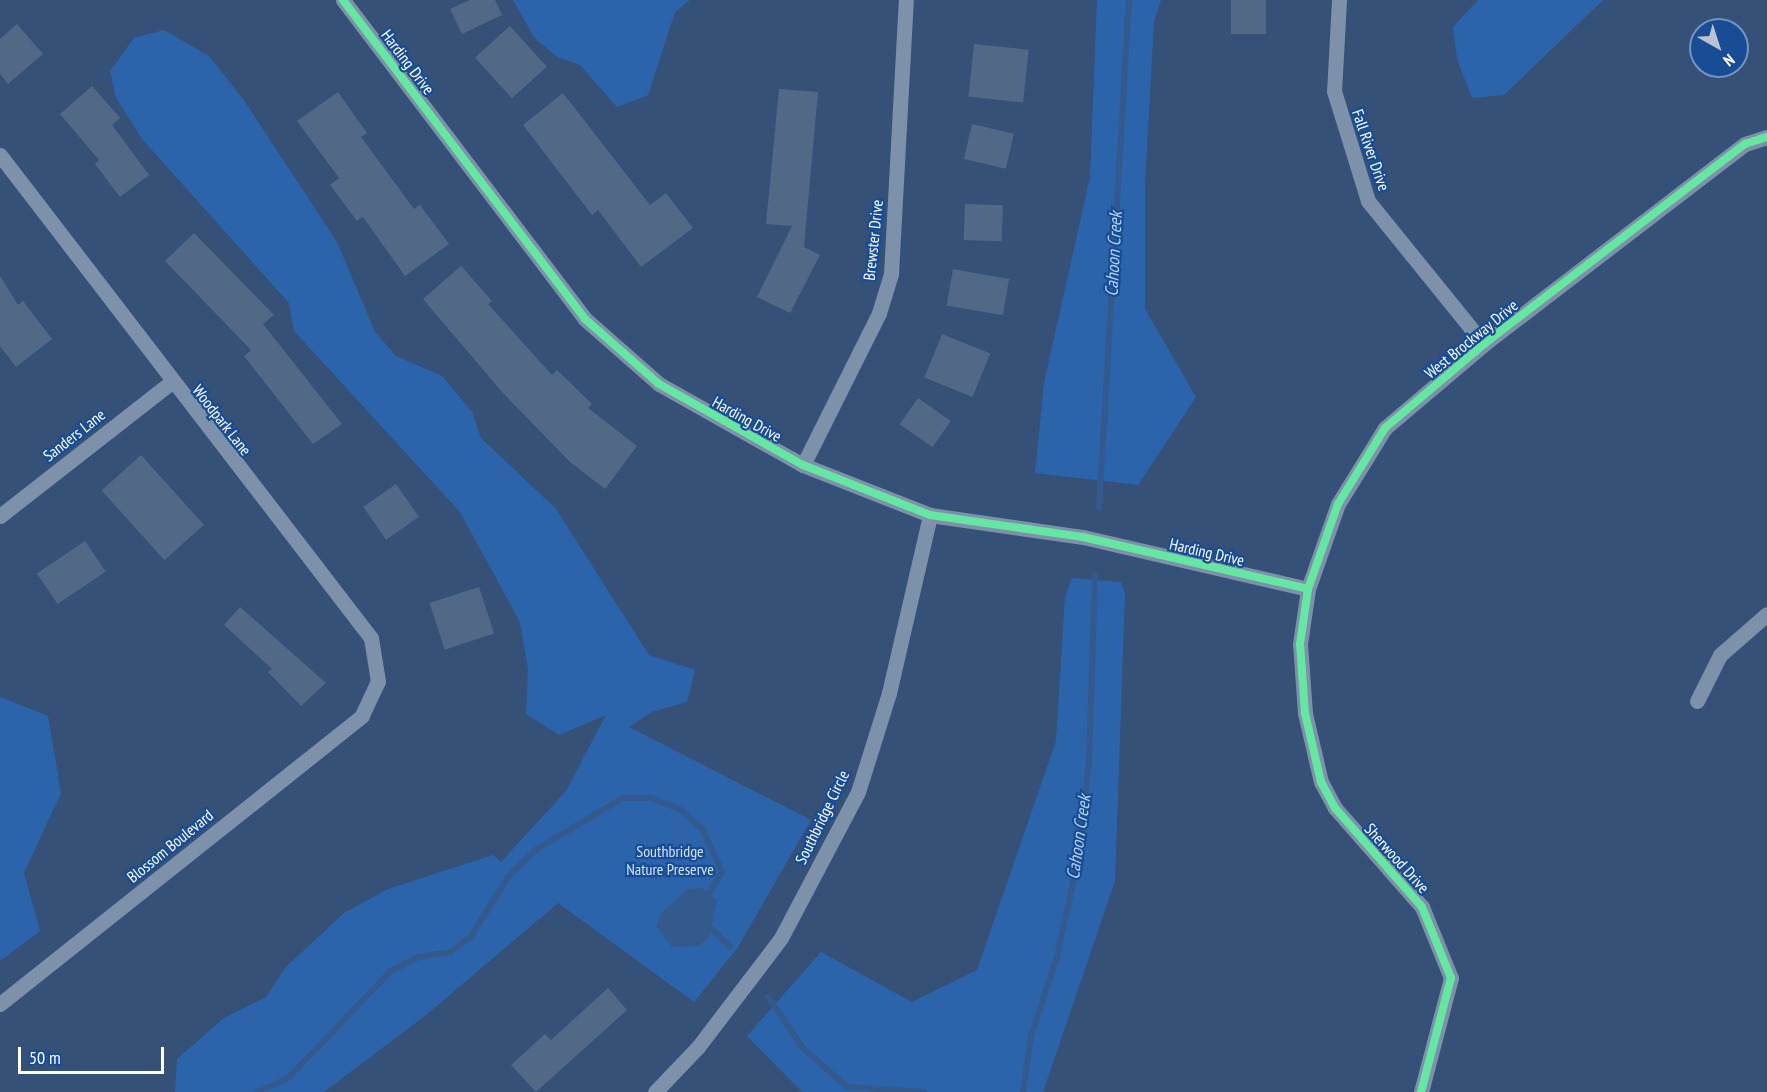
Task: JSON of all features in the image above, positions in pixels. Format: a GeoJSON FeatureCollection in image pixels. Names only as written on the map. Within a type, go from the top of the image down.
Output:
{"type":"FeatureCollection","features":[{"type":"Feature","properties":{"kind":"street","name":"Harding Drive"},"geometry":{"type":"LineString","coordinates":[[343,0],[585,319],[659,384],[803,465],[930,515],[1083,537],[1308,588]]}},
{"type":"Feature","properties":{"kind":"street","name":"Brewster Drive"},"geometry":{"type":"LineString","coordinates":[[803,465],[879,313],[891,274],[906,0]]}},
{"type":"Feature","properties":{"kind":"street","name":"Fall River Drive"},"geometry":{"type":"LineString","coordinates":[[1339,0],[1334,91],[1368,201],[1484,344]]}},
{"type":"Feature","properties":{"kind":"street","name":"West Brockway Drive"},"geometry":{"type":"LineString","coordinates":[[1300,644],[1308,588],[1338,504],[1385,428],[1484,344],[1745,144],[1767,137]]}},
{"type":"Feature","properties":{"kind":"street","name":"Woodpark Lane"},"geometry":{"type":"LineString","coordinates":[[0,155],[170,383],[371,638],[378,681],[362,716]]}},
{"type":"Feature","properties":{"kind":"street","name":"Sanders Lane"},"geometry":{"type":"LineString","coordinates":[[0,516],[170,383]]}},
{"type":"Feature","properties":{"kind":"street","name":"Southbridge Circle"},"geometry":{"type":"LineString","coordinates":[[655,1092],[698,1047],[780,938],[858,792],[889,693],[930,515]]}},
{"type":"Feature","properties":{"kind":"street"},"geometry":{"type":"LineString","coordinates":[[1696,700],[1720,655],[1767,614]]}},
{"type":"Feature","properties":{"kind":"street","name":"Sherwood Drive"},"geometry":{"type":"LineString","coordinates":[[1300,644],[1305,713],[1321,782],[1335,808],[1422,907],[1443,949],[1451,978],[1421,1092]]}},
{"type":"Feature","properties":{"kind":"street","name":"Blossom Boulevard"},"geometry":{"type":"LineString","coordinates":[[0,1004],[362,716]]}},
{"type":"Feature","properties":{"kind":"green space"},"geometry":{"type":"Polygon","coordinates":[[[513,0],[690,0],[675,12],[648,95],[617,107],[580,65],[557,57],[534,37],[513,0]]]}},
{"type":"Feature","properties":{"kind":"green space"},"geometry":{"type":"Polygon","coordinates":[[[1097,0],[1161,0],[1154,21],[1145,183],[1145,309],[1196,397],[1138,485],[1035,473],[1044,383],[1090,177],[1097,0]]]}},
{"type":"Feature","properties":{"kind":"green space"},"geometry":{"type":"Polygon","coordinates":[[[1478,0],[1603,0],[1504,95],[1472,98],[1457,59],[1453,27],[1478,0]]]}},
{"type":"Feature","properties":{"kind":"green space","name":"Southbridge Nature Preserve"},"geometry":{"type":"Polygon","coordinates":[[[164,30],[209,56],[243,99],[337,242],[375,332],[396,356],[442,376],[472,412],[481,438],[556,509],[649,655],[695,670],[687,702],[652,712],[629,727],[811,820],[738,947],[694,1002],[558,903],[426,1015],[324,1092],[175,1092],[177,1059],[224,1018],[266,997],[286,967],[344,913],[388,889],[493,855],[501,862],[566,791],[606,715],[559,735],[526,714],[528,669],[520,622],[460,512],[294,331],[289,303],[142,139],[116,98],[110,71],[134,38],[164,30]]]}},
{"type":"Feature","properties":{"kind":"green space"},"geometry":{"type":"Polygon","coordinates":[[[1072,578],[1121,582],[1125,593],[1115,881],[1043,1092],[802,1092],[747,1036],[821,952],[912,1002],[977,970],[1056,741],[1065,597],[1072,578]]]}},
{"type":"Feature","properties":{"kind":"green space"},"geometry":{"type":"Polygon","coordinates":[[[0,697],[48,716],[61,793],[24,873],[40,931],[0,961],[0,697]]]}},
{"type":"Feature","properties":{"kind":"shaded area"},"geometry":{"type":"Polygon","coordinates":[[[702,888],[717,900],[709,937],[699,946],[672,947],[656,926],[661,913],[688,889],[702,888]]]}},
{"type":"Feature","properties":{"kind":"building"},"geometry":{"type":"Polygon","coordinates":[[[470,0],[495,0],[502,15],[462,34],[450,9],[470,0]]]}},
{"type":"Feature","properties":{"kind":"building"},"geometry":{"type":"Polygon","coordinates":[[[1231,0],[1266,0],[1266,34],[1231,34],[1231,0]]]}},
{"type":"Feature","properties":{"kind":"building"},"geometry":{"type":"Polygon","coordinates":[[[17,24],[43,54],[8,84],[0,74],[0,39],[17,24]]]}},
{"type":"Feature","properties":{"kind":"building"},"geometry":{"type":"Polygon","coordinates":[[[510,26],[547,67],[512,98],[475,57],[510,26]]]}},
{"type":"Feature","properties":{"kind":"building"},"geometry":{"type":"Polygon","coordinates":[[[974,44],[1029,50],[1023,102],[968,97],[974,44]]]}},
{"type":"Feature","properties":{"kind":"building"},"geometry":{"type":"Polygon","coordinates":[[[92,86],[120,118],[112,125],[149,175],[120,197],[95,164],[99,160],[60,114],[92,86]]]}},
{"type":"Feature","properties":{"kind":"building"},"geometry":{"type":"Polygon","coordinates":[[[779,89],[818,92],[804,247],[820,255],[790,313],[757,297],[792,226],[766,224],[779,89]]]}},
{"type":"Feature","properties":{"kind":"building"},"geometry":{"type":"Polygon","coordinates":[[[338,92],[367,133],[361,137],[414,209],[420,205],[449,244],[405,276],[363,217],[357,221],[330,185],[339,178],[297,121],[338,92]]]}},
{"type":"Feature","properties":{"kind":"building"},"geometry":{"type":"Polygon","coordinates":[[[563,93],[650,205],[666,193],[693,228],[641,267],[598,210],[592,215],[523,125],[563,93]]]}},
{"type":"Feature","properties":{"kind":"building"},"geometry":{"type":"Polygon","coordinates":[[[972,124],[1014,134],[1006,169],[964,159],[972,124]]]}},
{"type":"Feature","properties":{"kind":"building"},"geometry":{"type":"Polygon","coordinates":[[[965,204],[1003,205],[1002,241],[964,240],[965,204]]]}},
{"type":"Feature","properties":{"kind":"building"},"geometry":{"type":"Polygon","coordinates":[[[194,233],[274,315],[263,324],[342,424],[313,444],[244,356],[251,350],[165,261],[194,233]]]}},
{"type":"Feature","properties":{"kind":"building"},"geometry":{"type":"Polygon","coordinates":[[[461,266],[492,301],[488,304],[552,375],[557,370],[592,404],[588,408],[637,446],[605,489],[570,462],[502,392],[423,299],[461,266]]]}},
{"type":"Feature","properties":{"kind":"building"},"geometry":{"type":"Polygon","coordinates":[[[953,269],[1009,279],[1003,315],[947,305],[953,269]]]}},
{"type":"Feature","properties":{"kind":"building"},"geometry":{"type":"Polygon","coordinates":[[[0,276],[18,305],[23,301],[52,339],[16,367],[0,346],[0,276]]]}},
{"type":"Feature","properties":{"kind":"building"},"geometry":{"type":"Polygon","coordinates":[[[942,334],[990,353],[973,397],[924,378],[942,334]]]}},
{"type":"Feature","properties":{"kind":"building"},"geometry":{"type":"Polygon","coordinates":[[[918,398],[951,421],[932,447],[900,424],[918,398]]]}},
{"type":"Feature","properties":{"kind":"building"},"geometry":{"type":"Polygon","coordinates":[[[141,455],[204,525],[165,560],[102,490],[141,455]]]}},
{"type":"Feature","properties":{"kind":"building"},"geometry":{"type":"Polygon","coordinates":[[[396,484],[419,517],[386,540],[363,507],[396,484]]]}},
{"type":"Feature","properties":{"kind":"building"},"geometry":{"type":"Polygon","coordinates":[[[85,541],[106,572],[58,604],[37,573],[85,541]]]}},
{"type":"Feature","properties":{"kind":"building"},"geometry":{"type":"Polygon","coordinates":[[[479,587],[494,634],[445,650],[430,603],[479,587]]]}},
{"type":"Feature","properties":{"kind":"building"},"geometry":{"type":"Polygon","coordinates":[[[240,607],[326,683],[301,706],[268,672],[272,669],[224,625],[240,607]]]}},
{"type":"Feature","properties":{"kind":"building"},"geometry":{"type":"Polygon","coordinates":[[[608,988],[627,1010],[536,1092],[511,1065],[545,1034],[551,1040],[608,988]]]}},
{"type":"Feature","properties":{"kind":"waterway","name":"Cahoon Creek"},"geometry":{"type":"LineString","coordinates":[[1099,508],[1129,0]]}},
{"type":"Feature","properties":{"kind":"waterway","name":"Cahoon Creek"},"geometry":{"type":"LineString","coordinates":[[1023,1092],[1031,1036],[1057,957],[1078,860],[1089,760],[1095,575]]}},
{"type":"Feature","properties":{"kind":"waterway"},"geometry":{"type":"LineString","coordinates":[[258,1092],[288,1078],[391,971],[419,957],[451,952],[472,935],[508,877],[537,849],[623,798],[651,798],[680,809],[703,830],[722,872],[706,899]]}},
{"type":"Feature","properties":{"kind":"waterway"},"geometry":{"type":"LineString","coordinates":[[706,924],[730,946]]}},
{"type":"Feature","properties":{"kind":"waterway"},"geometry":{"type":"LineString","coordinates":[[768,997],[803,1048],[847,1087],[924,1092]]}},
{"type":"Feature","properties":{"kind":"cycle path"},"geometry":{"type":"LineString","coordinates":[[343,0],[585,319],[659,384],[803,465],[930,515],[1083,537],[1308,589]]}},
{"type":"Feature","properties":{"kind":"cycle path"},"geometry":{"type":"LineString","coordinates":[[1421,1092],[1451,978],[1422,907],[1335,808],[1321,782],[1305,713],[1300,644],[1308,589],[1338,504],[1385,428],[1484,344],[1745,144],[1767,137]]}}]}
